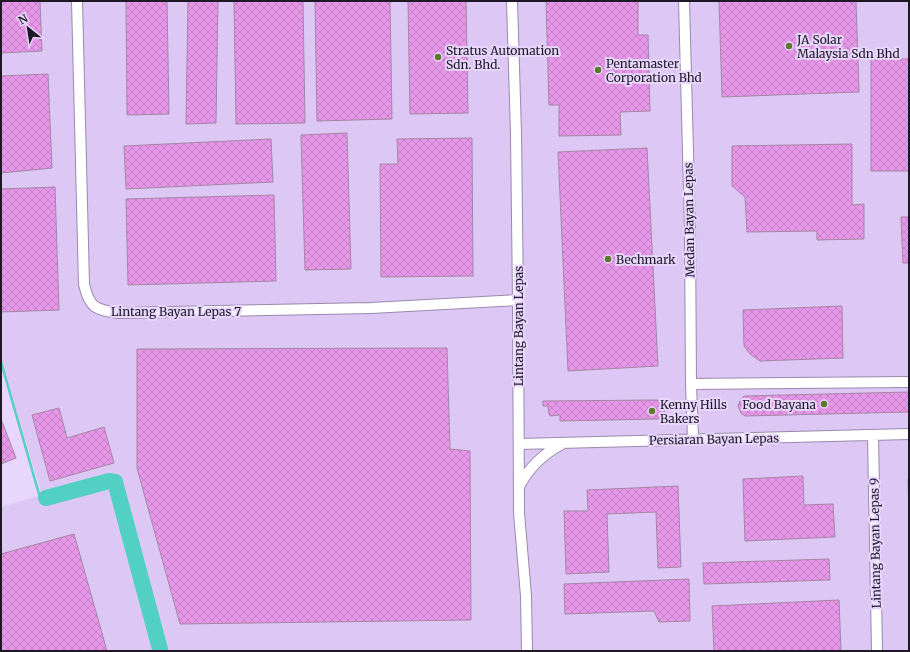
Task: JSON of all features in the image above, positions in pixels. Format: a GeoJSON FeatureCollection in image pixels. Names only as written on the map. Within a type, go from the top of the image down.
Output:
{"type":"FeatureCollection","features":[{"type":"Feature","properties":{"kind":"street","name":"Lintang Bayan Lepas 7"},"geometry":{"type":"LineString","coordinates":[[77,1],[84,284],[86,297],[92,304],[102,310],[119,313],[371,308],[518,300]]}},
{"type":"Feature","properties":{"kind":"street","name":"Lintang Bayan Lepas"},"geometry":{"type":"LineString","coordinates":[[512,1],[516,134],[519,444],[518,487],[526,596],[527,651]]}},
{"type":"Feature","properties":{"kind":"street","name":"Medan Bayan Lepas"},"geometry":{"type":"LineString","coordinates":[[684,1],[693,439]]}},
{"type":"Feature","properties":{"kind":"street"},"geometry":{"type":"LineString","coordinates":[[691,384],[909,382]]}},
{"type":"Feature","properties":{"kind":"street","name":"Persiaran Bayan Lepas"},"geometry":{"type":"LineString","coordinates":[[519,444],[909,434]]}},
{"type":"Feature","properties":{"kind":"street","name":"Lintang Bayan Lepas 9"},"geometry":{"type":"LineString","coordinates":[[873,435],[877,651]]}},
{"type":"Feature","properties":{"kind":"street"},"geometry":{"type":"LineString","coordinates":[[518,487],[526,473],[536,461],[549,450],[563,443]]}},
{"type":"Feature","properties":{"kind":"shaded area"},"geometry":{"type":"Polygon","coordinates":[[[1,1],[909,1],[909,651],[1,651],[1,507],[42,495],[1,360],[1,1]]]}},
{"type":"Feature","properties":{"kind":"building"},"geometry":{"type":"Polygon","coordinates":[[[1,1],[40,1],[42,51],[1,53],[1,1]]]}},
{"type":"Feature","properties":{"kind":"building"},"geometry":{"type":"Polygon","coordinates":[[[126,1],[167,1],[169,114],[127,115],[126,1]]]}},
{"type":"Feature","properties":{"kind":"building"},"geometry":{"type":"Polygon","coordinates":[[[188,1],[218,1],[216,123],[186,124],[188,1]]]}},
{"type":"Feature","properties":{"kind":"building"},"geometry":{"type":"Polygon","coordinates":[[[234,1],[303,1],[305,123],[236,124],[234,1]]]}},
{"type":"Feature","properties":{"kind":"building"},"geometry":{"type":"Polygon","coordinates":[[[315,1],[390,1],[392,119],[317,121],[315,1]]]}},
{"type":"Feature","properties":{"kind":"building","name":"Stratus Automation Sdn. Bhd."},"geometry":{"type":"Polygon","coordinates":[[[408,1],[466,1],[468,113],[410,114],[408,1]]]}},
{"type":"Feature","properties":{"kind":"building","name":"Pentamaster Corporation Bhd"},"geometry":{"type":"Polygon","coordinates":[[[546,1],[638,1],[638,35],[648,35],[650,111],[620,112],[621,135],[559,136],[559,105],[549,105],[546,1]]]}},
{"type":"Feature","properties":{"kind":"building","name":"JA Solar Malaysia Sdn Bhd"},"geometry":{"type":"Polygon","coordinates":[[[719,1],[856,1],[859,92],[722,97],[719,1]]]}},
{"type":"Feature","properties":{"kind":"building"},"geometry":{"type":"Polygon","coordinates":[[[871,59],[909,59],[909,171],[871,171],[871,59]]]}},
{"type":"Feature","properties":{"kind":"building"},"geometry":{"type":"Polygon","coordinates":[[[48,74],[52,168],[1,173],[1,76],[48,74]]]}},
{"type":"Feature","properties":{"kind":"building"},"geometry":{"type":"Polygon","coordinates":[[[347,133],[351,269],[305,270],[301,135],[347,133]]]}},
{"type":"Feature","properties":{"kind":"building"},"geometry":{"type":"Polygon","coordinates":[[[472,138],[473,276],[381,277],[380,164],[398,164],[397,139],[472,138]]]}},
{"type":"Feature","properties":{"kind":"building"},"geometry":{"type":"Polygon","coordinates":[[[271,139],[273,182],[126,189],[124,146],[271,139]]]}},
{"type":"Feature","properties":{"kind":"building"},"geometry":{"type":"Polygon","coordinates":[[[852,144],[852,205],[864,204],[864,239],[817,240],[817,231],[747,232],[745,197],[732,186],[732,146],[852,144]]]}},
{"type":"Feature","properties":{"kind":"building","name":"Bechmark"},"geometry":{"type":"Polygon","coordinates":[[[647,148],[658,366],[568,371],[558,152],[647,148]]]}},
{"type":"Feature","properties":{"kind":"building"},"geometry":{"type":"Polygon","coordinates":[[[55,187],[59,310],[1,312],[1,189],[55,187]]]}},
{"type":"Feature","properties":{"kind":"building"},"geometry":{"type":"Polygon","coordinates":[[[274,195],[276,281],[128,285],[126,199],[274,195]]]}},
{"type":"Feature","properties":{"kind":"building"},"geometry":{"type":"Polygon","coordinates":[[[901,217],[909,217],[909,263],[903,263],[901,217]]]}},
{"type":"Feature","properties":{"kind":"building"},"geometry":{"type":"Polygon","coordinates":[[[842,306],[843,358],[760,361],[750,354],[744,346],[743,310],[842,306]]]}},
{"type":"Feature","properties":{"kind":"building"},"geometry":{"type":"Polygon","coordinates":[[[447,348],[450,449],[470,451],[471,620],[180,624],[137,468],[137,349],[447,348]]]}},
{"type":"Feature","properties":{"kind":"building","name":"Food Bayana"},"geometry":{"type":"Polygon","coordinates":[[[909,392],[909,412],[745,416],[741,413],[738,406],[744,396],[909,392]]]}},
{"type":"Feature","properties":{"kind":"building"},"geometry":{"type":"Polygon","coordinates":[[[657,400],[663,403],[665,410],[663,417],[658,419],[560,421],[560,415],[550,416],[548,406],[543,406],[543,401],[657,400]]]}},
{"type":"Feature","properties":{"kind":"building"},"geometry":{"type":"Polygon","coordinates":[[[59,408],[67,438],[104,427],[114,463],[50,481],[32,415],[59,408]]]}},
{"type":"Feature","properties":{"kind":"building"},"geometry":{"type":"Polygon","coordinates":[[[1,419],[16,458],[1,464],[1,419]]]}},
{"type":"Feature","properties":{"kind":"building"},"geometry":{"type":"Polygon","coordinates":[[[803,476],[804,505],[833,504],[835,537],[745,541],[743,479],[803,476]]]}},
{"type":"Feature","properties":{"kind":"building"},"geometry":{"type":"Polygon","coordinates":[[[908,479],[909,479],[909,515],[908,479]]]}},
{"type":"Feature","properties":{"kind":"building"},"geometry":{"type":"Polygon","coordinates":[[[678,486],[681,567],[658,568],[656,512],[607,514],[609,572],[566,574],[564,511],[588,511],[587,490],[678,486]]]}},
{"type":"Feature","properties":{"kind":"building"},"geometry":{"type":"Polygon","coordinates":[[[74,534],[107,651],[1,651],[1,554],[74,534]]]}},
{"type":"Feature","properties":{"kind":"building"},"geometry":{"type":"Polygon","coordinates":[[[829,559],[830,580],[704,584],[703,563],[829,559]]]}},
{"type":"Feature","properties":{"kind":"building"},"geometry":{"type":"Polygon","coordinates":[[[689,579],[690,621],[659,622],[654,611],[565,614],[564,584],[689,579]]]}},
{"type":"Feature","properties":{"kind":"building"},"geometry":{"type":"Polygon","coordinates":[[[839,600],[841,651],[714,651],[712,606],[839,600]]]}},
{"type":"Feature","properties":{"kind":"waterway"},"geometry":{"type":"LineString","coordinates":[[1,362],[39,494],[42,498],[46,498]]}},
{"type":"Feature","properties":{"kind":"waterway"},"geometry":{"type":"LineString","coordinates":[[46,498],[109,481],[115,482],[160,649]]}},
{"type":"Feature","properties":{"kind":"place","name":"JA Solar Malaysia Sdn Bhd"},"geometry":{"type":"Point","coordinates":[789,46]}},
{"type":"Feature","properties":{"kind":"place","name":"Stratus Automation Sdn. Bhd."},"geometry":{"type":"Point","coordinates":[438,57]}},
{"type":"Feature","properties":{"kind":"place","name":"Pentamaster Corporation Bhd"},"geometry":{"type":"Point","coordinates":[598,70]}},
{"type":"Feature","properties":{"kind":"place","name":"Bechmark"},"geometry":{"type":"Point","coordinates":[608,259]}},
{"type":"Feature","properties":{"kind":"place","name":"Food Bayana"},"geometry":{"type":"Point","coordinates":[824,404]}},
{"type":"Feature","properties":{"kind":"place","name":"Kenny Hills Bakers"},"geometry":{"type":"Point","coordinates":[652,411]}}]}
